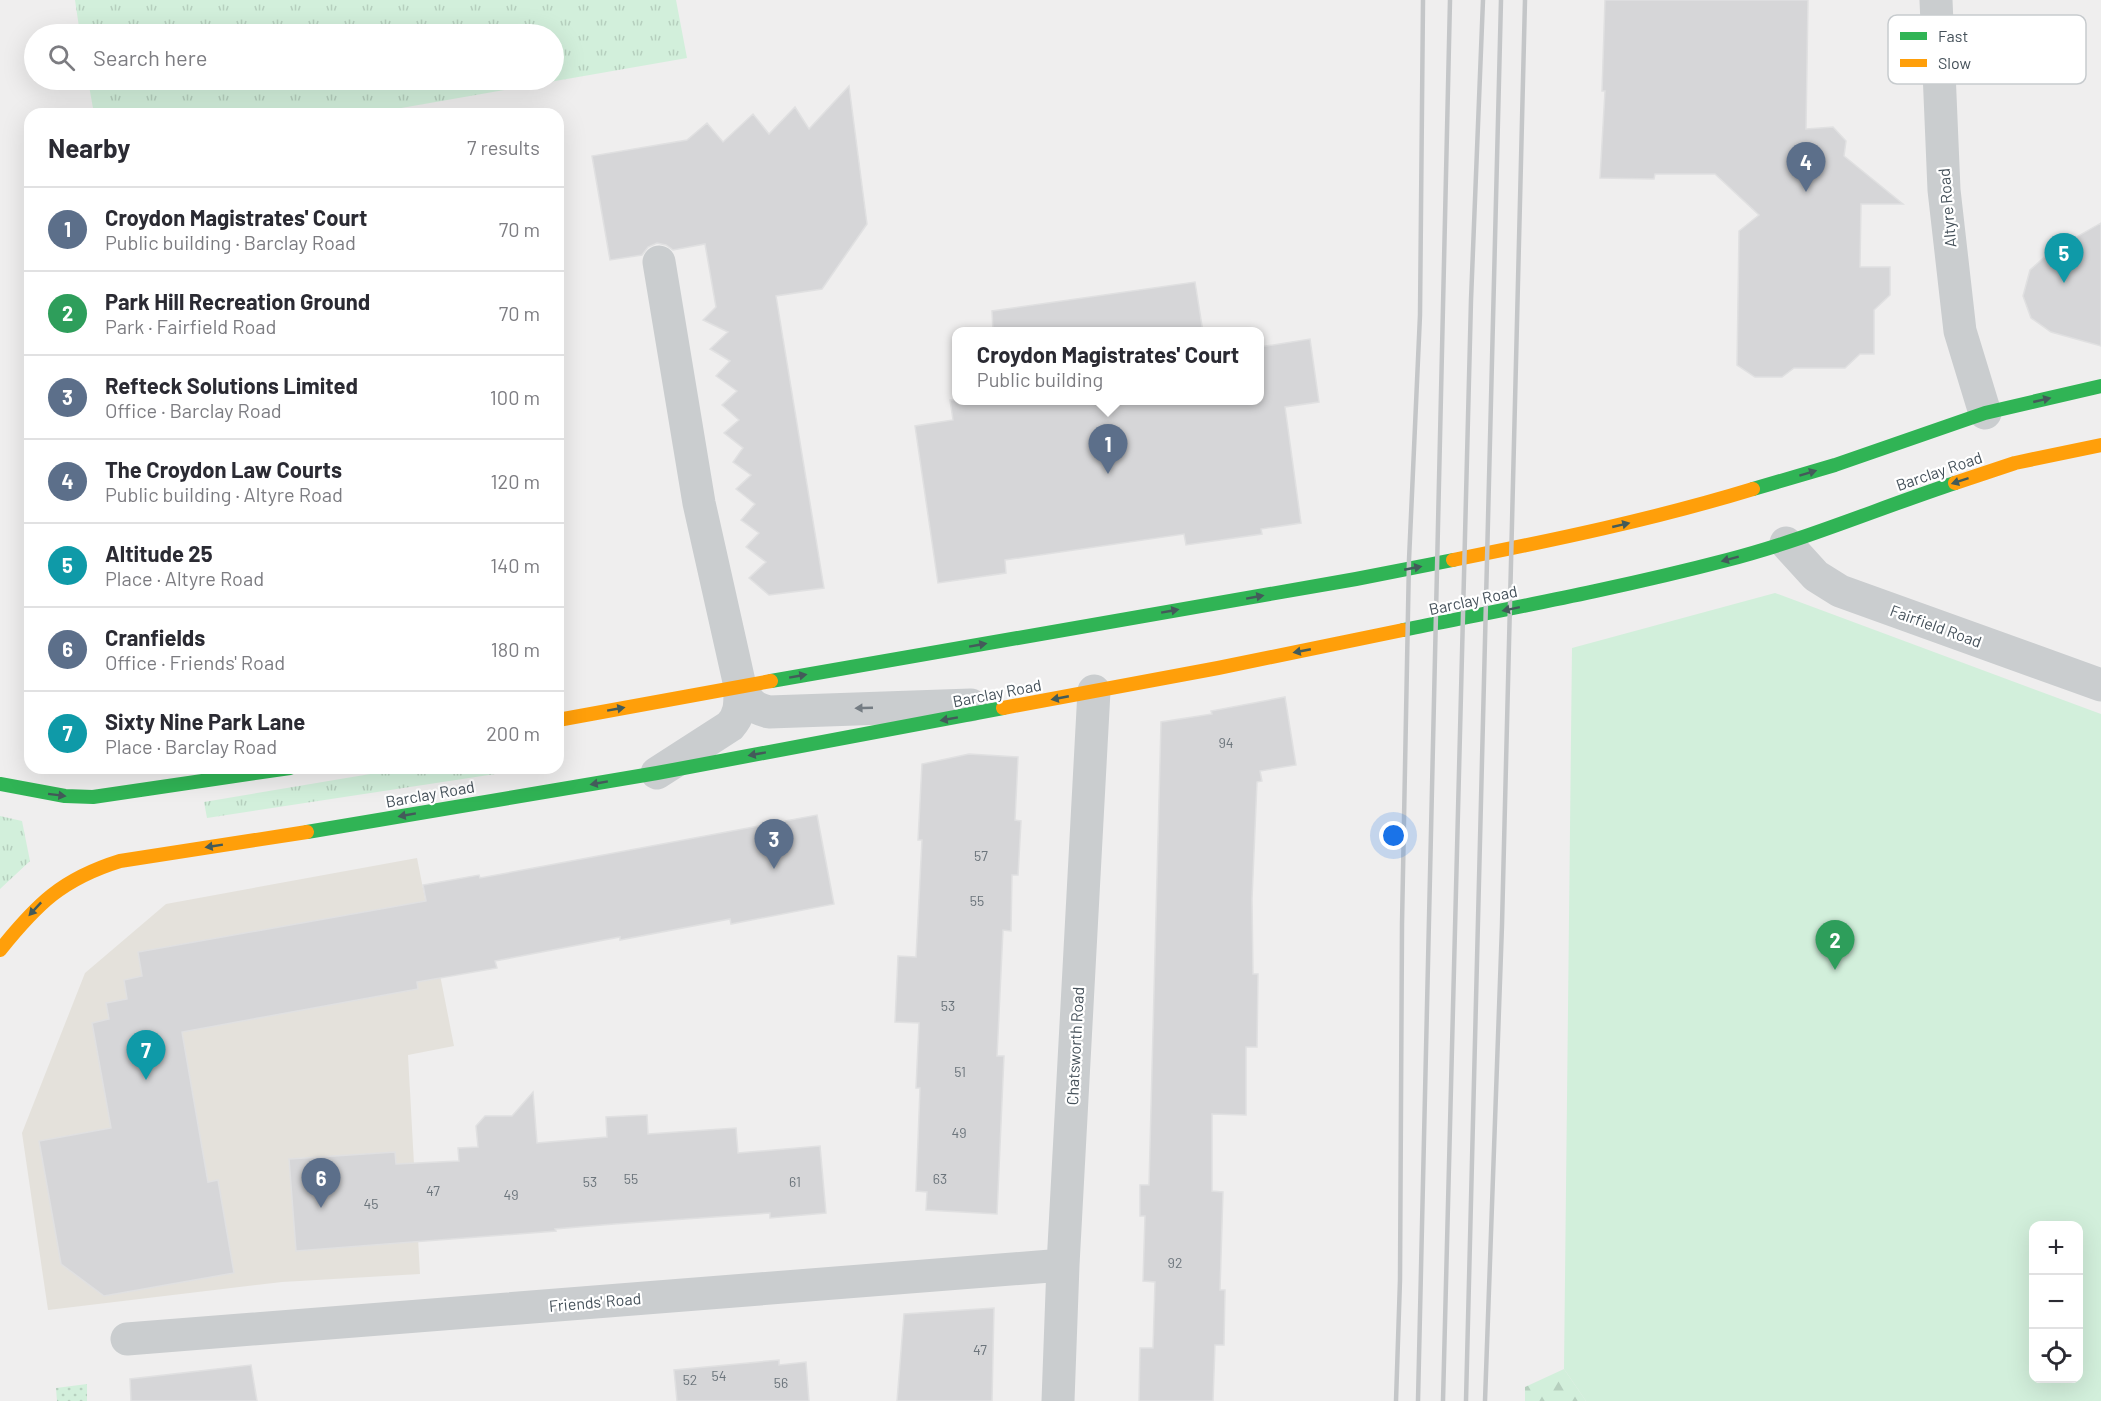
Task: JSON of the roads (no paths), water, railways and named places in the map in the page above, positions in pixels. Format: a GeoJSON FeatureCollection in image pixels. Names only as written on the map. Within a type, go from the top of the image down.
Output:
{"type":"FeatureCollection","features":[{"type":"Feature","properties":{"kind":"highway"},"geometry":{"type":"LineString","coordinates":[[564,719],[1356,579],[1563,538],[1725,498],[1835,465],[1985,413],[2101,386]]}},
{"type":"Feature","properties":{"kind":"highway","name":"Barclay Road"},"geometry":{"type":"LineString","coordinates":[[0,950],[22,922],[58,888],[97,867],[120,861],[284,836],[657,773],[1359,640],[1568,597],[1676,574],[1786,543],[1895,503],[2015,463],[2101,446]]}},
{"type":"Feature","properties":{"kind":"highway"},"geometry":{"type":"LineString","coordinates":[[0,784],[65,796],[93,797],[249,774]]}},
{"type":"Feature","properties":{"kind":"street","name":"Altyre Road"},"geometry":{"type":"LineString","coordinates":[[1936,0],[1937,15]]}},
{"type":"Feature","properties":{"kind":"street","name":"Altyre Road"},"geometry":{"type":"LineString","coordinates":[[1940,84],[1944,190],[1960,331],[1985,413]]}},
{"type":"Feature","properties":{"kind":"street"},"geometry":{"type":"LineString","coordinates":[[659,262],[699,503],[740,686],[748,703],[757,709],[770,712],[898,706],[1027,704]]}},
{"type":"Feature","properties":{"kind":"street","name":"Fairfield Road"},"geometry":{"type":"LineString","coordinates":[[1786,543],[1816,576],[1840,591],[2101,685]]}},
{"type":"Feature","properties":{"kind":"street"},"geometry":{"type":"LineString","coordinates":[[657,773],[730,726],[737,719],[740,708],[740,686]]}},
{"type":"Feature","properties":{"kind":"street","name":"Chatsworth Road"},"geometry":{"type":"LineString","coordinates":[[1058,1401],[1094,691]]}},
{"type":"Feature","properties":{"kind":"street","name":"Friends' Road"},"geometry":{"type":"LineString","coordinates":[[128,1339],[1064,1265]]}},
{"type":"Feature","properties":{"kind":"railway"},"geometry":{"type":"LineString","coordinates":[[1396,1401],[1400,1280],[1402,924],[1409,560],[1420,315],[1423,0]]}},
{"type":"Feature","properties":{"kind":"railway"},"geometry":{"type":"LineString","coordinates":[[1418,1401],[1450,0]]}},
{"type":"Feature","properties":{"kind":"railway"},"geometry":{"type":"LineString","coordinates":[[1443,1401],[1471,300],[1483,0]]}},
{"type":"Feature","properties":{"kind":"railway"},"geometry":{"type":"LineString","coordinates":[[1466,1401],[1501,0]]}},
{"type":"Feature","properties":{"kind":"railway"},"geometry":{"type":"LineString","coordinates":[[1485,1401],[1502,925],[1525,0]]}},
{"type":"Feature","properties":{"kind":"place","name":"The Croydon Law Courts"},"geometry":{"type":"Point","coordinates":[1806,192]}},
{"type":"Feature","properties":{"kind":"place","name":"Altitude 25"},"geometry":{"type":"Point","coordinates":[2064,283]}},
{"type":"Feature","properties":{"kind":"place","name":"Croydon Magistrates' Court"},"geometry":{"type":"Point","coordinates":[1108,474]}},
{"type":"Feature","properties":{"kind":"place","name":"Refteck Solutions Limited"},"geometry":{"type":"Point","coordinates":[774,869]}},
{"type":"Feature","properties":{"kind":"place","name":"Park Hill Recreation Ground"},"geometry":{"type":"Point","coordinates":[1835,970]}},
{"type":"Feature","properties":{"kind":"place","name":"Sixty Nine Park Lane"},"geometry":{"type":"Point","coordinates":[146,1080]}},
{"type":"Feature","properties":{"kind":"place","name":"Cranfields"},"geometry":{"type":"Point","coordinates":[321,1208]}}]}
